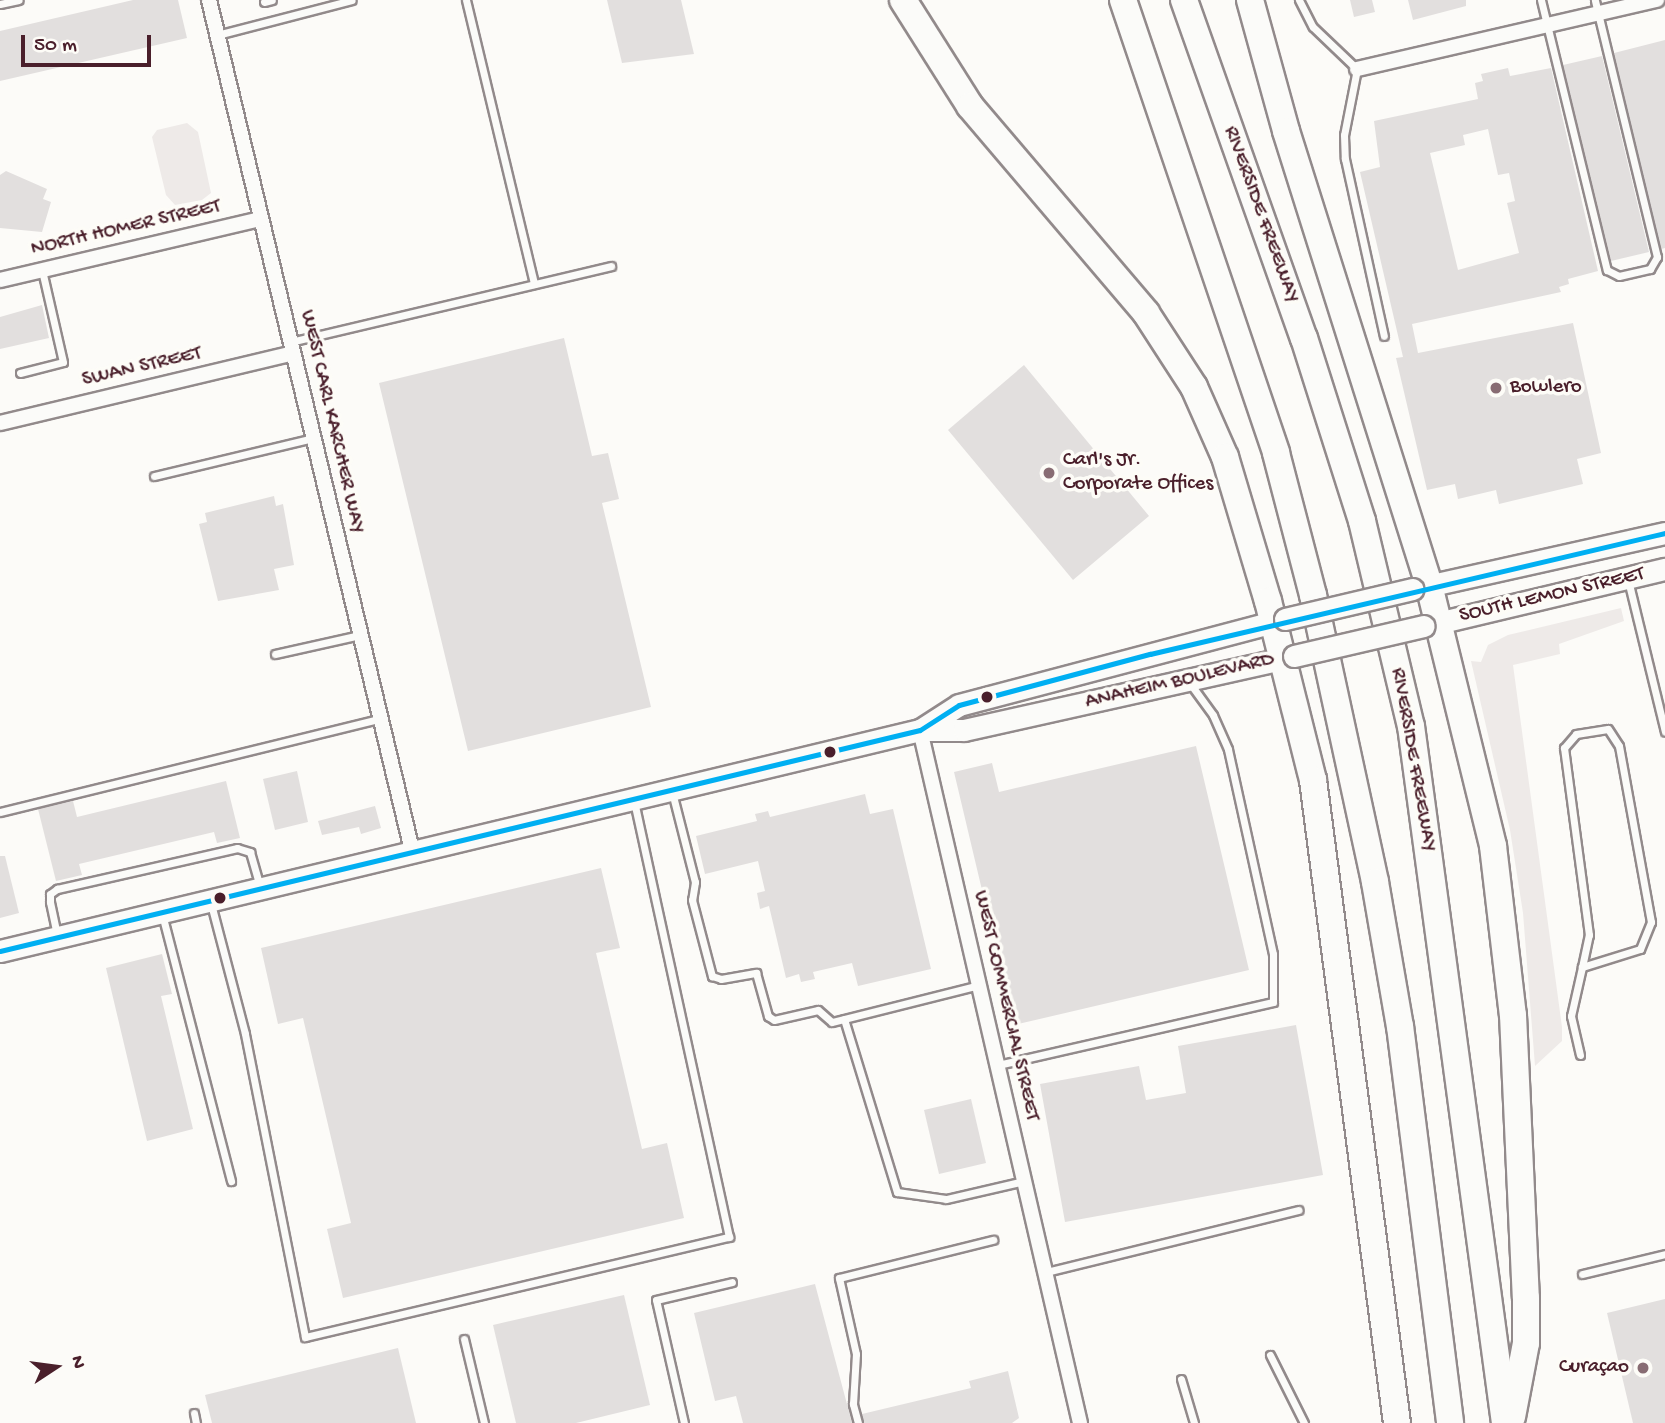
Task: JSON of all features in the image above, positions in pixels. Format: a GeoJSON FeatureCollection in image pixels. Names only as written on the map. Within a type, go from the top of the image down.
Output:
{"type":"FeatureCollection","features":[{"type":"Feature","properties":{"kind":"highway"},"geometry":{"type":"LineString","coordinates":[[903,0],[970,106],[1146,313],[1176,357],[1225,457],[1280,620],[1323,842],[1397,1423]]}},
{"type":"Feature","properties":{"kind":"highway"},"geometry":{"type":"LineString","coordinates":[[1123,0],[1276,453],[1313,595],[1375,883],[1400,1027],[1450,1423]]}},
{"type":"Feature","properties":{"kind":"highway","name":"RIVERSIDE FREEWAY"},"geometry":{"type":"LineString","coordinates":[[1184,0],[1304,338],[1362,521],[1410,726],[1505,1423]]}},
{"type":"Feature","properties":{"kind":"highway"},"geometry":{"type":"LineString","coordinates":[[1250,0],[1286,131],[1482,791],[1507,944],[1526,1298],[1526,1343],[1511,1423]]}},
{"type":"Feature","properties":{"kind":"street","name":"WEST CARL KARCHER WAY"},"geometry":{"type":"LineString","coordinates":[[209,0],[413,854]]}},
{"type":"Feature","properties":{"kind":"street"},"geometry":{"type":"LineString","coordinates":[[1357,69],[1548,25],[1596,7],[1657,0]]}},
{"type":"Feature","properties":{"kind":"street","name":"NORTH HOMER STREET"},"geometry":{"type":"LineString","coordinates":[[0,280],[261,219]]}},
{"type":"Feature","properties":{"kind":"street","name":"SWAN STREET"},"geometry":{"type":"LineString","coordinates":[[0,423],[292,347]]}},
{"type":"Feature","properties":{"kind":"street","name":"SOUTH LEMON STREET"},"geometry":{"type":"LineString","coordinates":[[1421,587],[1665,533]]}},
{"type":"Feature","properties":{"kind":"street","name":"SOUTH LEMON STREET"},"geometry":{"type":"LineString","coordinates":[[1432,625],[1665,569]]}},
{"type":"Feature","properties":{"kind":"street","name":"ANAHEIM BOULEVARD"},"geometry":{"type":"LineString","coordinates":[[920,730],[959,705],[1280,620],[1421,587]]}},
{"type":"Feature","properties":{"kind":"street","name":"ANAHEIM BOULEVARD"},"geometry":{"type":"LineString","coordinates":[[0,951],[261,891],[920,730],[964,730],[1189,682],[1432,625]]}},
{"type":"Feature","properties":{"kind":"street","name":"WEST COMMERCIAL STREET"},"geometry":{"type":"LineString","coordinates":[[920,730],[1080,1423]]}},
{"type":"Feature","properties":{"kind":"lane"},"geometry":{"type":"LineString","coordinates":[[4,2],[19,0]]}},
{"type":"Feature","properties":{"kind":"lane"},"geometry":{"type":"LineString","coordinates":[[217,35],[352,0]]}},
{"type":"Feature","properties":{"kind":"lane"},"geometry":{"type":"LineString","coordinates":[[466,0],[534,284]]}},
{"type":"Feature","properties":{"kind":"lane"},"geometry":{"type":"LineString","coordinates":[[1299,0],[1313,27],[1357,69],[1344,135],[1345,159],[1384,336]]}},
{"type":"Feature","properties":{"kind":"lane"},"geometry":{"type":"LineString","coordinates":[[1541,0],[1607,270],[1619,276],[1650,269],[1657,257],[1596,7]]}},
{"type":"Feature","properties":{"kind":"lane"},"geometry":{"type":"LineString","coordinates":[[292,347],[611,266]]}},
{"type":"Feature","properties":{"kind":"lane"},"geometry":{"type":"LineString","coordinates":[[20,373],[63,362],[42,269]]}},
{"type":"Feature","properties":{"kind":"lane"},"geometry":{"type":"LineString","coordinates":[[155,476],[313,438]]}},
{"type":"Feature","properties":{"kind":"lane"},"geometry":{"type":"LineString","coordinates":[[1628,579],[1665,732]]}},
{"type":"Feature","properties":{"kind":"lane"},"geometry":{"type":"LineString","coordinates":[[275,654],[361,635]]}},
{"type":"Feature","properties":{"kind":"lane"},"geometry":{"type":"LineString","coordinates":[[997,1065],[1273,1002],[1273,954],[1228,748],[1213,715],[1189,682]]}},
{"type":"Feature","properties":{"kind":"lane"},"geometry":{"type":"LineString","coordinates":[[0,812],[381,719]]}},
{"type":"Feature","properties":{"kind":"lane"},"geometry":{"type":"LineString","coordinates":[[1580,1055],[1571,1016],[1589,934],[1564,748],[1576,734],[1608,729],[1619,746],[1651,922],[1640,949],[1582,967]]}},
{"type":"Feature","properties":{"kind":"lane"},"geometry":{"type":"LineString","coordinates":[[672,791],[695,882],[692,900],[712,976],[720,979],[756,973],[768,1016],[774,1020],[818,1010],[826,1021],[844,1019],[979,985]]}},
{"type":"Feature","properties":{"kind":"lane"},"geometry":{"type":"LineString","coordinates":[[210,902],[245,1034],[305,1337],[729,1237],[634,800]]}},
{"type":"Feature","properties":{"kind":"lane"},"geometry":{"type":"LineString","coordinates":[[58,937],[50,894],[83,883],[237,848],[250,852],[261,891]]}},
{"type":"Feature","properties":{"kind":"lane"},"geometry":{"type":"LineString","coordinates":[[162,914],[231,1181]]}},
{"type":"Feature","properties":{"kind":"lane"},"geometry":{"type":"LineString","coordinates":[[844,1019],[897,1192],[946,1199],[1024,1181]]}},
{"type":"Feature","properties":{"kind":"lane"},"geometry":{"type":"LineString","coordinates":[[1046,1272],[1299,1210]]}},
{"type":"Feature","properties":{"kind":"lane"},"geometry":{"type":"LineString","coordinates":[[858,1423],[853,1404],[856,1354],[839,1278],[993,1240]]}},
{"type":"Feature","properties":{"kind":"lane"},"geometry":{"type":"LineString","coordinates":[[1582,1273],[1665,1254]]}},
{"type":"Feature","properties":{"kind":"lane"},"geometry":{"type":"LineString","coordinates":[[684,1423],[656,1300],[732,1282]]}},
{"type":"Feature","properties":{"kind":"lane"},"geometry":{"type":"LineString","coordinates":[[464,1339],[484,1423]]}},
{"type":"Feature","properties":{"kind":"lane"},"geometry":{"type":"LineString","coordinates":[[1270,1355],[1304,1423]]}},
{"type":"Feature","properties":{"kind":"lane"},"geometry":{"type":"LineString","coordinates":[[1181,1379],[1194,1423]]}},
{"type":"Feature","properties":{"kind":"lane"},"geometry":{"type":"LineString","coordinates":[[194,1412],[196,1423]]}},
{"type":"Feature","properties":{"kind":"shaded area"},"geometry":{"type":"Polygon","coordinates":[[[187,123],[198,132],[211,193],[202,200],[175,205],[166,195],[152,137],[157,130],[187,123]]]}},
{"type":"Feature","properties":{"kind":"shaded area"},"geometry":{"type":"Polygon","coordinates":[[[1621,608],[1624,621],[1559,644],[1560,654],[1513,665],[1562,1027],[1562,1041],[1535,1066],[1523,913],[1510,830],[1471,661],[1481,662],[1488,645],[1508,635],[1621,608]]]}},
{"type":"Feature","properties":{"kind":"building"},"geometry":{"type":"Polygon","coordinates":[[[133,0],[178,0],[187,38],[0,81],[0,31],[133,0]]]}},
{"type":"Feature","properties":{"kind":"building"},"geometry":{"type":"Polygon","coordinates":[[[607,0],[681,0],[694,54],[622,63],[607,0]]]}},
{"type":"Feature","properties":{"kind":"building"},"geometry":{"type":"Polygon","coordinates":[[[1350,0],[1372,0],[1375,12],[1354,17],[1350,0]]]}},
{"type":"Feature","properties":{"kind":"building"},"geometry":{"type":"Polygon","coordinates":[[[1408,0],[1466,0],[1466,6],[1413,20],[1408,0]]]}},
{"type":"Feature","properties":{"kind":"building"},"geometry":{"type":"Polygon","coordinates":[[[1665,40],[1665,248],[1661,249],[1614,53],[1665,40]]]}},
{"type":"Feature","properties":{"kind":"building"},"geometry":{"type":"Polygon","coordinates":[[[1602,56],[1649,252],[1611,261],[1563,65],[1602,56]]]}},
{"type":"Feature","properties":{"kind":"building"},"geometry":{"type":"Polygon","coordinates":[[[1508,68],[1510,76],[1551,68],[1598,271],[1568,279],[1569,284],[1559,287],[1561,292],[1412,324],[1418,353],[1573,323],[1601,453],[1577,459],[1583,484],[1499,504],[1496,490],[1458,499],[1455,484],[1427,490],[1396,358],[1403,357],[1360,172],[1380,167],[1374,121],[1478,99],[1475,83],[1483,81],[1481,74],[1508,68]],[[1488,129],[1463,135],[1465,145],[1430,153],[1458,270],[1519,253],[1507,203],[1515,201],[1509,173],[1498,175],[1488,129]]]}},
{"type":"Feature","properties":{"kind":"building"},"geometry":{"type":"Polygon","coordinates":[[[6,171],[47,189],[43,199],[51,202],[42,232],[0,228],[0,175],[6,171]]]}},
{"type":"Feature","properties":{"kind":"building"},"geometry":{"type":"Polygon","coordinates":[[[42,305],[49,338],[0,349],[0,317],[42,305]]]}},
{"type":"Feature","properties":{"kind":"building"},"geometry":{"type":"Polygon","coordinates":[[[564,338],[592,456],[608,453],[619,499],[602,503],[651,707],[468,751],[379,383],[564,338]]]}},
{"type":"Feature","properties":{"kind":"building","name":"Carl's Jr. Corporate Offices"},"geometry":{"type":"Polygon","coordinates":[[[1024,365],[1149,516],[1073,580],[948,430],[1024,365]]]}},
{"type":"Feature","properties":{"kind":"building"},"geometry":{"type":"Polygon","coordinates":[[[274,496],[276,506],[283,504],[294,565],[274,569],[279,590],[218,601],[199,524],[207,522],[205,513],[274,496]]]}},
{"type":"Feature","properties":{"kind":"building"},"geometry":{"type":"Polygon","coordinates":[[[1196,746],[1249,970],[1014,1025],[954,772],[992,763],[999,792],[1196,746]]]}},
{"type":"Feature","properties":{"kind":"building"},"geometry":{"type":"Polygon","coordinates":[[[297,771],[308,822],[275,830],[263,779],[297,771]]]}},
{"type":"Feature","properties":{"kind":"building"},"geometry":{"type":"Polygon","coordinates":[[[226,781],[240,838],[217,843],[214,832],[79,864],[82,875],[56,881],[38,809],[73,801],[77,817],[226,781]]]}},
{"type":"Feature","properties":{"kind":"building"},"geometry":{"type":"Polygon","coordinates":[[[865,794],[870,814],[893,809],[931,969],[858,986],[852,963],[813,972],[815,979],[801,982],[799,974],[786,978],[769,906],[760,909],[757,893],[765,891],[758,861],[705,874],[696,836],[757,821],[755,814],[768,811],[770,817],[865,794]]]}},
{"type":"Feature","properties":{"kind":"building"},"geometry":{"type":"Polygon","coordinates":[[[375,806],[381,828],[361,834],[359,827],[322,835],[318,821],[375,806]]]}},
{"type":"Feature","properties":{"kind":"building"},"geometry":{"type":"Polygon","coordinates":[[[0,856],[5,856],[19,913],[0,918],[0,856]]]}},
{"type":"Feature","properties":{"kind":"building"},"geometry":{"type":"Polygon","coordinates":[[[601,868],[620,948],[596,953],[642,1149],[667,1143],[684,1218],[343,1298],[327,1229],[351,1223],[303,1018],[278,1024],[261,948],[601,868]]]}},
{"type":"Feature","properties":{"kind":"building"},"geometry":{"type":"Polygon","coordinates":[[[162,954],[172,994],[161,996],[193,1129],[147,1141],[106,968],[162,954]]]}},
{"type":"Feature","properties":{"kind":"building"},"geometry":{"type":"Polygon","coordinates":[[[1296,1025],[1323,1175],[1065,1222],[1040,1084],[1139,1066],[1146,1100],[1186,1093],[1178,1046],[1296,1025]]]}},
{"type":"Feature","properties":{"kind":"building"},"geometry":{"type":"Polygon","coordinates":[[[971,1099],[986,1163],[939,1174],[924,1110],[971,1099]]]}},
{"type":"Feature","properties":{"kind":"building"},"geometry":{"type":"Polygon","coordinates":[[[815,1284],[852,1423],[743,1423],[736,1396],[715,1401],[694,1313],[815,1284]]]}},
{"type":"Feature","properties":{"kind":"building"},"geometry":{"type":"Polygon","coordinates":[[[624,1295],[650,1405],[576,1423],[516,1423],[493,1325],[624,1295]]]}},
{"type":"Feature","properties":{"kind":"building","name":"Curaçao"},"geometry":{"type":"Polygon","coordinates":[[[1665,1299],[1665,1423],[1633,1423],[1607,1313],[1665,1299]]]}},
{"type":"Feature","properties":{"kind":"building"},"geometry":{"type":"Polygon","coordinates":[[[398,1348],[416,1423],[212,1423],[205,1395],[398,1348]]]}},
{"type":"Feature","properties":{"kind":"building"},"geometry":{"type":"Polygon","coordinates":[[[1008,1371],[1019,1418],[1012,1423],[864,1423],[862,1414],[971,1388],[969,1381],[1008,1371]]]}},
{"type":"Feature","properties":{"kind":"transit line"},"geometry":{"type":"LineString","coordinates":[[0,951],[920,730],[959,705],[1150,654],[1665,533]]}},
{"type":"Feature","properties":{"kind":"place","name":"Bowlero"},"geometry":{"type":"Point","coordinates":[1496,388]}},
{"type":"Feature","properties":{"kind":"place","name":"Carl's Jr. Corporate Offices"},"geometry":{"type":"Point","coordinates":[1049,473]}},
{"type":"Feature","properties":{"kind":"place","name":"Curaçao"},"geometry":{"type":"Point","coordinates":[1643,1368]}}]}
